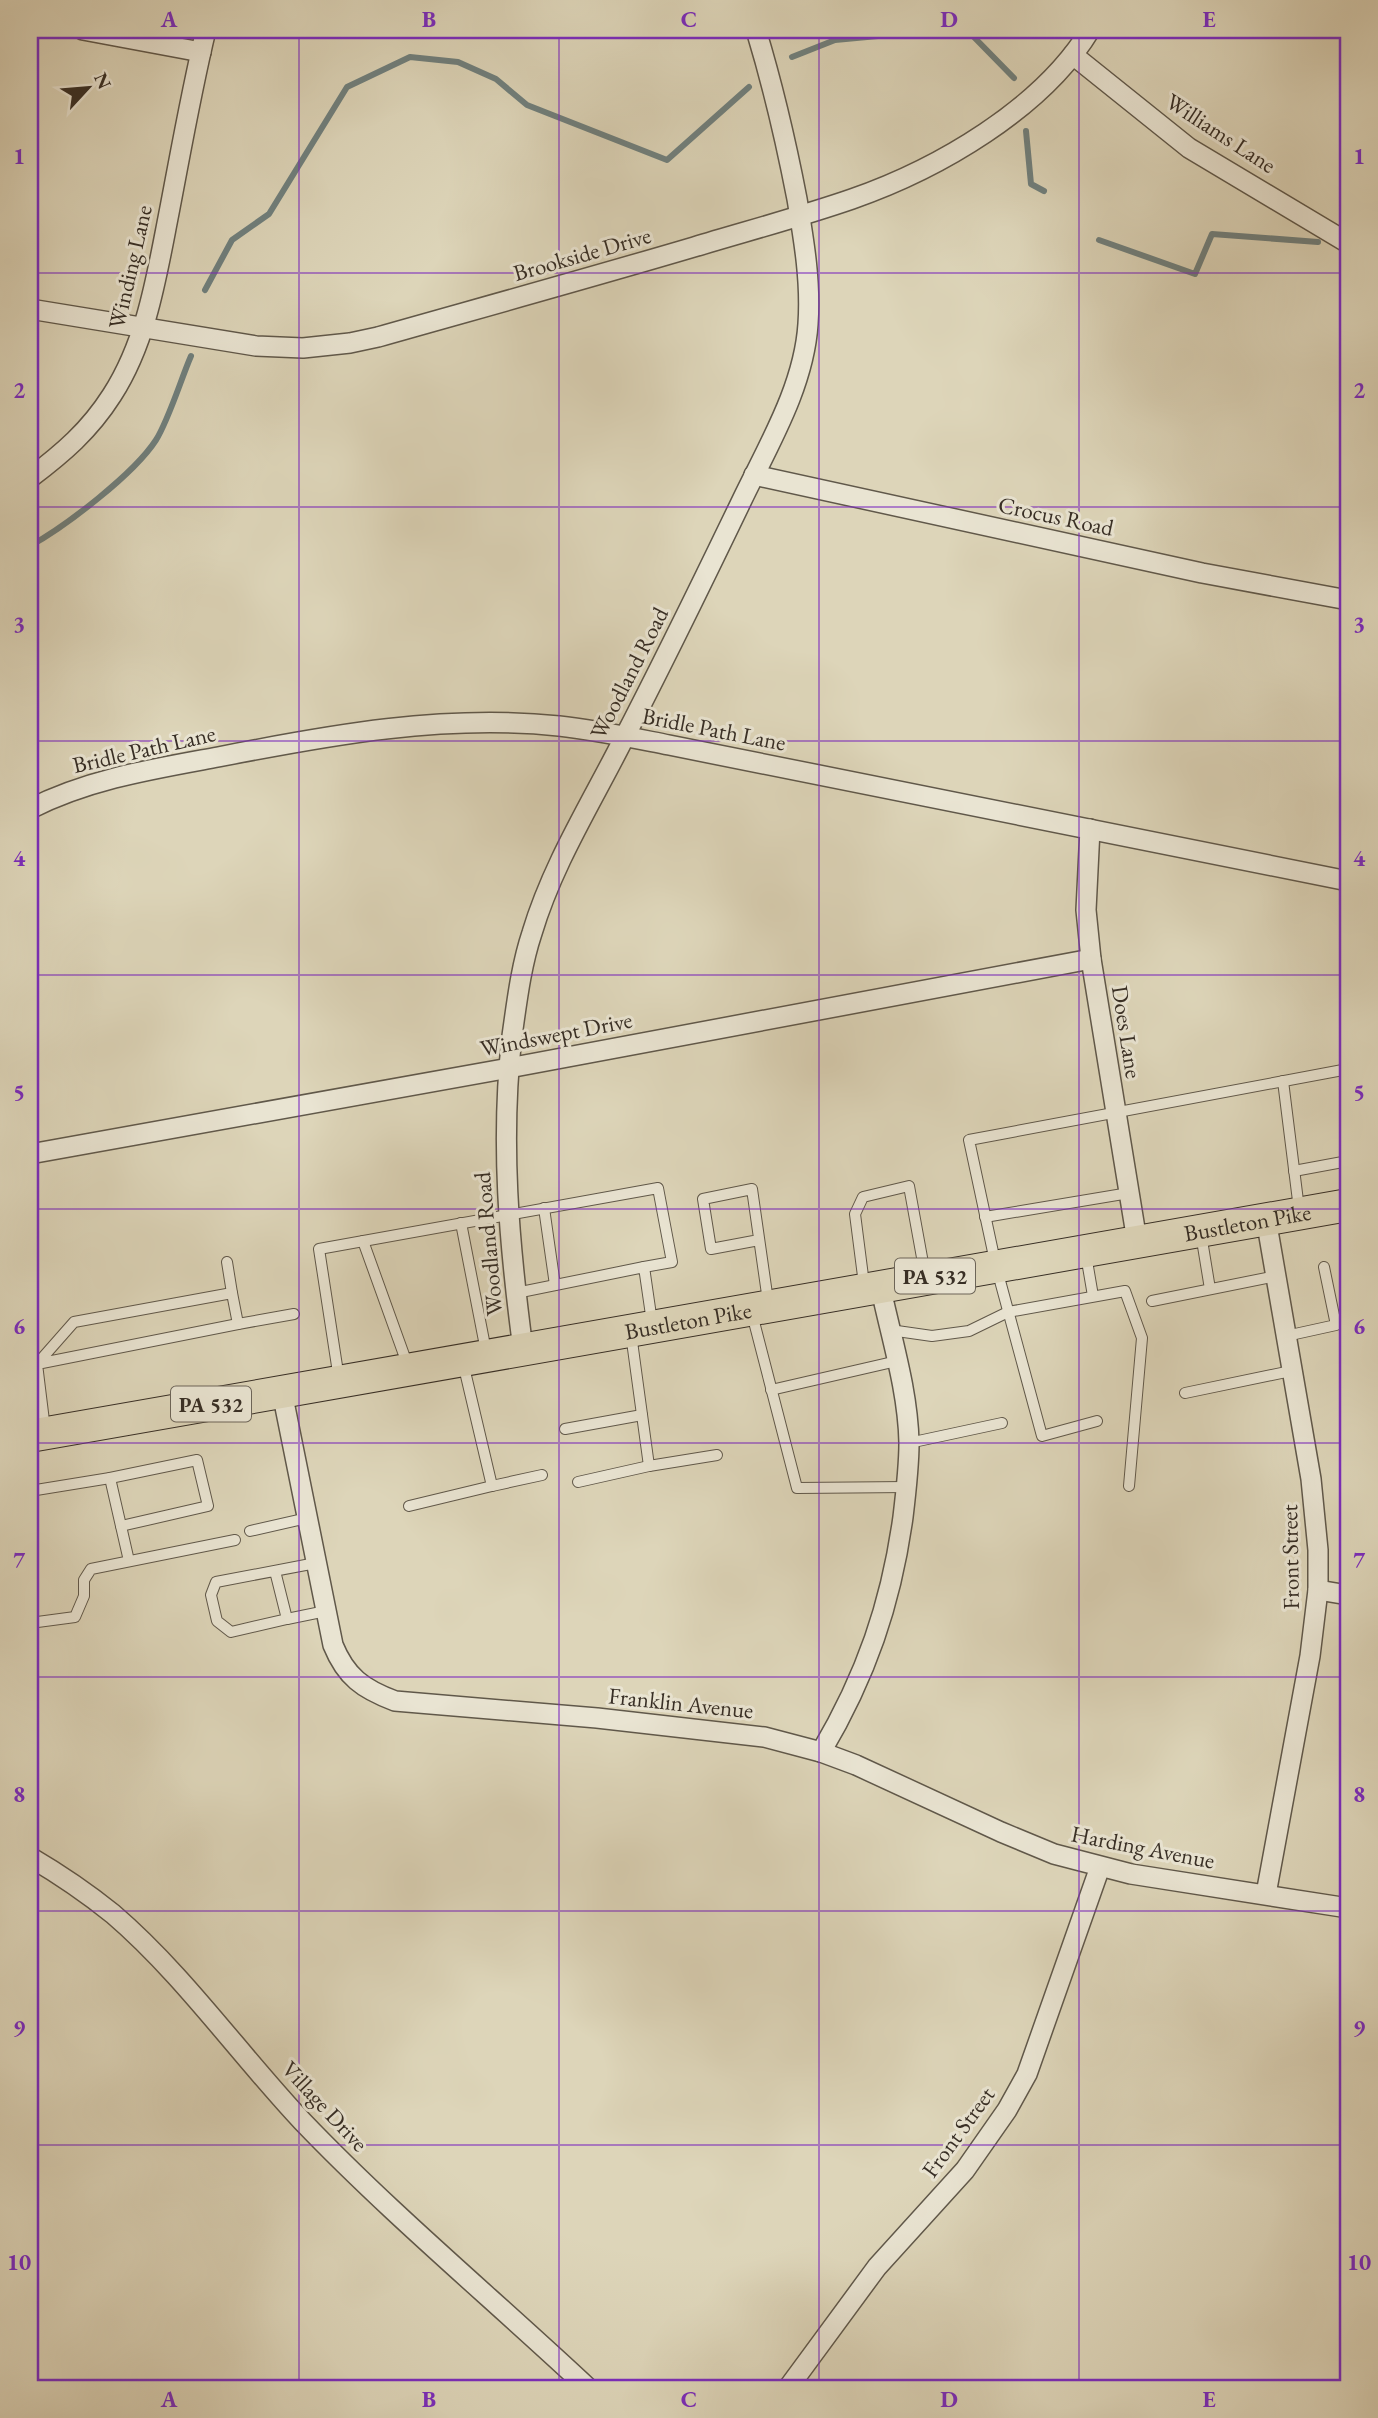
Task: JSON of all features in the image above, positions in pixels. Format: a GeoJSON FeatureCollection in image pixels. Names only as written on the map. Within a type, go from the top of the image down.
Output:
{"type":"FeatureCollection","features":[{"type":"Feature","properties":{"kind":"main road","name":"Bustleton Pike"},"geometry":{"type":"LineString","coordinates":[[38,1434],[1348,1205]]}},
{"type":"Feature","properties":{"kind":"street"},"geometry":{"type":"LineString","coordinates":[[83,30],[201,52]]}},
{"type":"Feature","properties":{"kind":"street","name":"Winding Lane"},"geometry":{"type":"LineString","coordinates":[[30,478],[71,447],[86,430],[112,395],[133,356],[144,328],[205,30]]}},
{"type":"Feature","properties":{"kind":"street","name":"Woodland Road"},"geometry":{"type":"LineString","coordinates":[[523,1349],[508,1214],[505,1130],[509,1068],[521,974],[554,874],[625,737],[789,400],[801,365],[808,328],[810,291],[783,123],[756,30]]}},
{"type":"Feature","properties":{"kind":"street","name":"Brookside Drive"},"geometry":{"type":"LineString","coordinates":[[30,309],[256,346],[303,348],[350,343],[657,258],[852,199],[895,181],[977,138],[1033,98],[1073,55],[1090,30]]}},
{"type":"Feature","properties":{"kind":"street","name":"Williams Lane"},"geometry":{"type":"LineString","coordinates":[[1073,55],[1189,148],[1348,243]]}},
{"type":"Feature","properties":{"kind":"street","name":"Crocus Road"},"geometry":{"type":"LineString","coordinates":[[754,475],[1202,573],[1348,600]]}},
{"type":"Feature","properties":{"kind":"street","name":"Bridle Path Lane"},"geometry":{"type":"LineString","coordinates":[[30,809],[74,789],[125,774],[364,730],[429,724],[560,726],[1348,881]]}},
{"type":"Feature","properties":{"kind":"street","name":"Does Lane"},"geometry":{"type":"LineString","coordinates":[[1090,829],[1086,910],[1091,959],[1137,1241]]}},
{"type":"Feature","properties":{"kind":"street","name":"Windswept Drive"},"geometry":{"type":"LineString","coordinates":[[30,1154],[1091,959]]}},
{"type":"Feature","properties":{"kind":"street","name":"Front Street"},"geometry":{"type":"LineString","coordinates":[[1266,1219],[1316,1514],[1318,1590],[1311,1656],[1266,1894]]}},
{"type":"Feature","properties":{"kind":"street"},"geometry":{"type":"LineString","coordinates":[[821,1752],[859,1681],[885,1612],[907,1487],[909,1443],[905,1398],[890,1329],[872,1287]]}},
{"type":"Feature","properties":{"kind":"street","name":"Franklin Avenue"},"geometry":{"type":"LineString","coordinates":[[282,1392],[332,1645],[354,1679],[373,1693],[395,1701],[729,1731],[821,1752]]}},
{"type":"Feature","properties":{"kind":"street"},"geometry":{"type":"LineString","coordinates":[[1318,1590],[1348,1595]]}},
{"type":"Feature","properties":{"kind":"street","name":"Harding Avenue"},"geometry":{"type":"LineString","coordinates":[[821,1752],[856,1765],[1011,1837],[1100,1867],[1348,1908]]}},
{"type":"Feature","properties":{"kind":"street","name":"Village Drive"},"geometry":{"type":"LineString","coordinates":[[30,1857],[85,1893],[138,1937],[301,2120],[391,2211],[587,2388]]}},
{"type":"Feature","properties":{"kind":"street","name":"Front Street"},"geometry":{"type":"LineString","coordinates":[[788,2388],[877,2267],[965,2170],[1007,2110],[1027,2074],[1100,1867]]}},
{"type":"Feature","properties":{"kind":"lane"},"geometry":{"type":"LineString","coordinates":[[1097,1422],[1042,1436],[996,1266],[969,1140],[1348,1069]]}},
{"type":"Feature","properties":{"kind":"lane"},"geometry":{"type":"LineString","coordinates":[[1283,1081],[1299,1214]]}},
{"type":"Feature","properties":{"kind":"lane"},"geometry":{"type":"LineString","coordinates":[[1294,1171],[1348,1161]]}},
{"type":"Feature","properties":{"kind":"lane"},"geometry":{"type":"LineString","coordinates":[[872,1287],[855,1214],[863,1197],[909,1186],[926,1278]]}},
{"type":"Feature","properties":{"kind":"lane"},"geometry":{"type":"LineString","coordinates":[[339,1381],[319,1249],[658,1188],[672,1262],[516,1293]]}},
{"type":"Feature","properties":{"kind":"lane"},"geometry":{"type":"LineString","coordinates":[[759,1240],[711,1249],[702,1199],[752,1189],[759,1240],[760,1307],[771,1390],[797,1488],[907,1487]]}},
{"type":"Feature","properties":{"kind":"lane"},"geometry":{"type":"LineString","coordinates":[[985,1217],[1129,1193]]}},
{"type":"Feature","properties":{"kind":"lane"},"geometry":{"type":"LineString","coordinates":[[544,1208],[555,1285]]}},
{"type":"Feature","properties":{"kind":"lane"},"geometry":{"type":"LineString","coordinates":[[461,1223],[492,1486]]}},
{"type":"Feature","properties":{"kind":"lane"},"geometry":{"type":"LineString","coordinates":[[1200,1230],[1210,1289]]}},
{"type":"Feature","properties":{"kind":"lane"},"geometry":{"type":"LineString","coordinates":[[363,1241],[410,1370]]}},
{"type":"Feature","properties":{"kind":"lane"},"geometry":{"type":"LineString","coordinates":[[1086,1251],[1093,1296]]}},
{"type":"Feature","properties":{"kind":"lane"},"geometry":{"type":"LineString","coordinates":[[227,1262],[237,1324]]}},
{"type":"Feature","properties":{"kind":"lane"},"geometry":{"type":"LineString","coordinates":[[644,1267],[641,1328],[642,1415],[649,1466]]}},
{"type":"Feature","properties":{"kind":"lane"},"geometry":{"type":"LineString","coordinates":[[1286,1336],[1336,1325],[1324,1267]]}},
{"type":"Feature","properties":{"kind":"lane"},"geometry":{"type":"LineString","coordinates":[[1152,1301],[1276,1276]]}},
{"type":"Feature","properties":{"kind":"lane"},"geometry":{"type":"LineString","coordinates":[[890,1329],[932,1336],[969,1332],[1008,1312],[1125,1291],[1142,1338],[1129,1486]]}},
{"type":"Feature","properties":{"kind":"lane"},"geometry":{"type":"LineString","coordinates":[[38,1434],[37,1364],[74,1322],[232,1293]]}},
{"type":"Feature","properties":{"kind":"lane"},"geometry":{"type":"LineString","coordinates":[[37,1364],[294,1314]]}},
{"type":"Feature","properties":{"kind":"lane"},"geometry":{"type":"LineString","coordinates":[[771,1390],[897,1361]]}},
{"type":"Feature","properties":{"kind":"lane"},"geometry":{"type":"LineString","coordinates":[[1185,1393],[1291,1371]]}},
{"type":"Feature","properties":{"kind":"lane"},"geometry":{"type":"LineString","coordinates":[[565,1429],[642,1415]]}},
{"type":"Feature","properties":{"kind":"lane"},"geometry":{"type":"LineString","coordinates":[[909,1443],[1002,1423]]}},
{"type":"Feature","properties":{"kind":"lane"},"geometry":{"type":"LineString","coordinates":[[578,1482],[649,1466],[717,1455]]}},
{"type":"Feature","properties":{"kind":"lane"},"geometry":{"type":"LineString","coordinates":[[30,1490],[110,1478],[197,1460],[208,1506],[121,1526]]}},
{"type":"Feature","properties":{"kind":"lane"},"geometry":{"type":"LineString","coordinates":[[409,1506],[542,1475]]}},
{"type":"Feature","properties":{"kind":"lane"},"geometry":{"type":"LineString","coordinates":[[110,1478],[129,1561]]}},
{"type":"Feature","properties":{"kind":"lane"},"geometry":{"type":"LineString","coordinates":[[250,1531],[307,1518]]}},
{"type":"Feature","properties":{"kind":"lane"},"geometry":{"type":"LineString","coordinates":[[30,1623],[75,1617],[84,1596],[83,1580],[91,1569],[235,1540]]}},
{"type":"Feature","properties":{"kind":"lane"},"geometry":{"type":"LineString","coordinates":[[316,1563],[216,1582],[211,1595],[217,1621],[231,1632],[326,1611]]}},
{"type":"Feature","properties":{"kind":"lane"},"geometry":{"type":"LineString","coordinates":[[275,1570],[287,1619]]}},
{"type":"Feature","properties":{"kind":"waterway"},"geometry":{"type":"LineString","coordinates":[[792,57],[835,40],[878,36],[883,30]]}},
{"type":"Feature","properties":{"kind":"waterway"},"geometry":{"type":"LineString","coordinates":[[967,30],[1014,78]]}},
{"type":"Feature","properties":{"kind":"waterway"},"geometry":{"type":"LineString","coordinates":[[205,290],[232,240],[269,214],[347,87],[410,57],[458,62],[496,79],[527,105],[667,160],[749,87]]}},
{"type":"Feature","properties":{"kind":"waterway"},"geometry":{"type":"LineString","coordinates":[[1026,131],[1031,184],[1044,191]]}},
{"type":"Feature","properties":{"kind":"waterway"},"geometry":{"type":"LineString","coordinates":[[1099,240],[1195,274],[1212,234],[1318,242]]}},
{"type":"Feature","properties":{"kind":"waterway"},"geometry":{"type":"LineString","coordinates":[[30,546],[62,526],[98,498],[146,453],[166,421],[191,356]]}}]}
